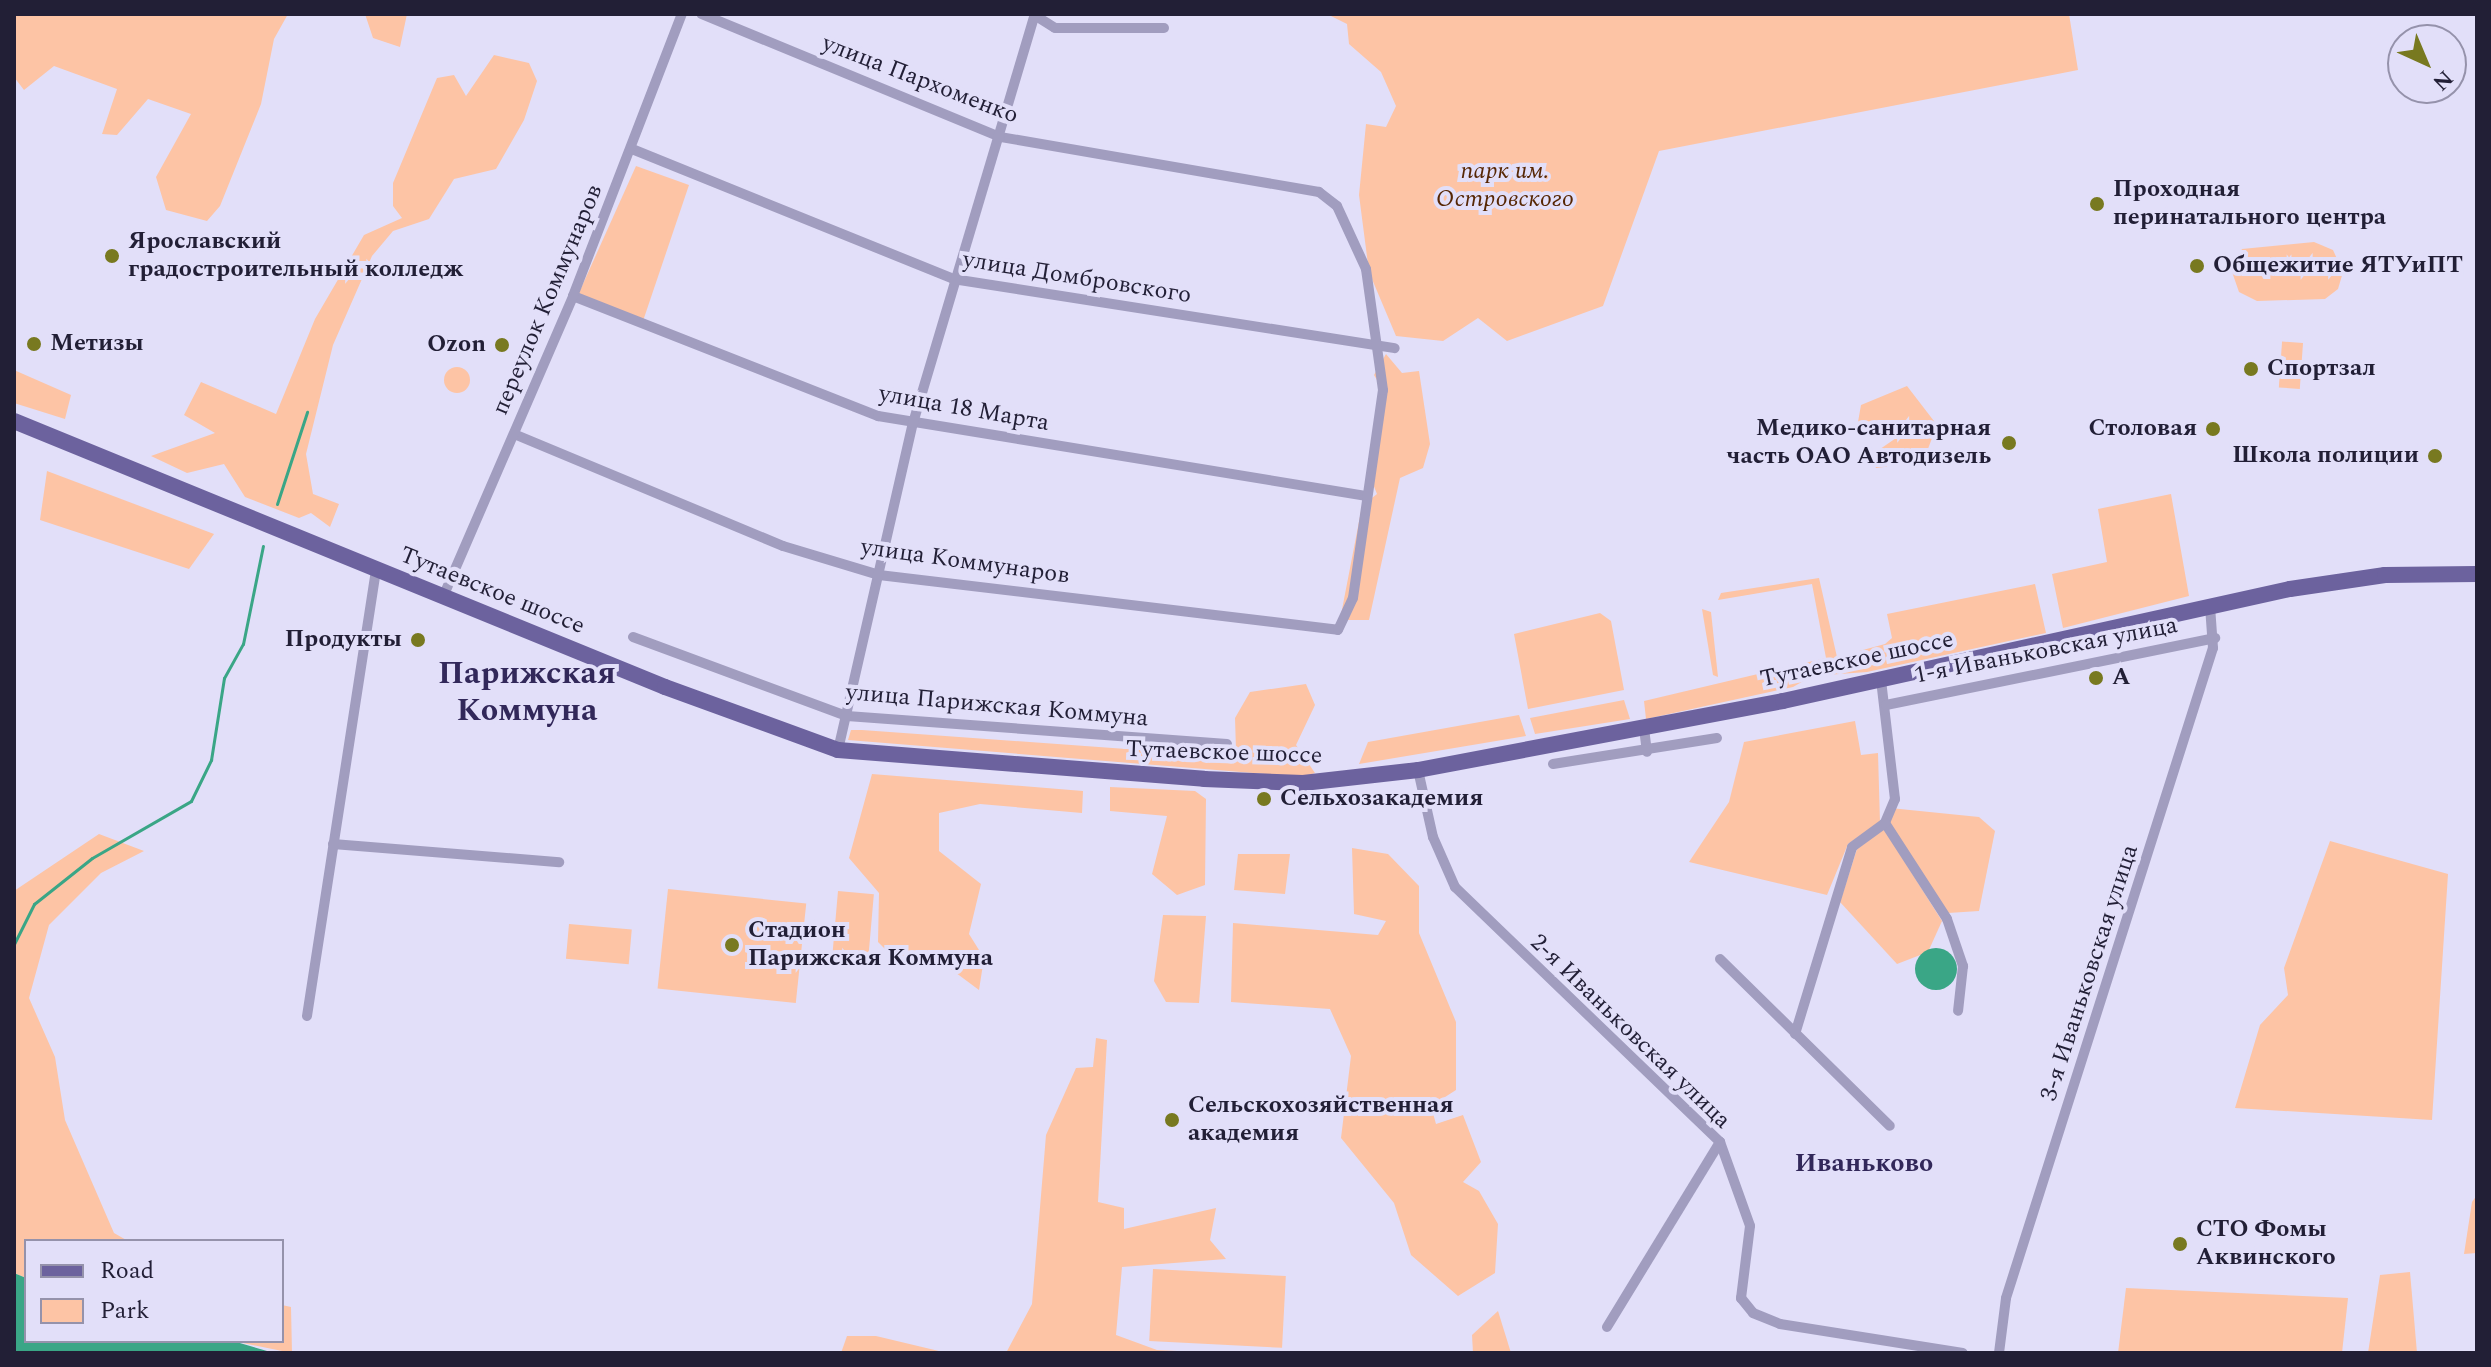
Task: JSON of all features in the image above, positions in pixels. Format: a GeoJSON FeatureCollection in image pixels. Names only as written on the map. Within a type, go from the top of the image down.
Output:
{"type":"FeatureCollection","features":[{"type":"Feature","properties":{"kind":"main road","name":"Тутаевское шоссе"},"geometry":{"type":"LineString","coordinates":[[14,421],[443,597],[838,750],[1221,780],[1303,783],[1418,770],[1881,680],[2210,606],[2385,575],[2477,574]]}},
{"type":"Feature","properties":{"kind":"street","name":"переулок Коммунаров"},"geometry":{"type":"LineString","coordinates":[[443,597],[573,296],[682,14]]}},
{"type":"Feature","properties":{"kind":"street","name":"улица Пархоменко"},"geometry":{"type":"LineString","coordinates":[[701,14],[1000,137],[1319,192],[1337,206],[1366,269],[1380,346]]}},
{"type":"Feature","properties":{"kind":"street"},"geometry":{"type":"LineString","coordinates":[[838,750],[913,423],[953,279],[1036,15],[1055,28],[1164,28]]}},
{"type":"Feature","properties":{"kind":"street","name":"улица Домбровского"},"geometry":{"type":"LineString","coordinates":[[632,149],[953,279],[1395,348]]}},
{"type":"Feature","properties":{"kind":"street","name":"улица 18 Марта"},"geometry":{"type":"LineString","coordinates":[[573,296],[757,373],[913,423],[1365,496]]}},
{"type":"Feature","properties":{"kind":"street"},"geometry":{"type":"LineString","coordinates":[[1365,496],[1383,390],[1380,346]]}},
{"type":"Feature","properties":{"kind":"street","name":"улица Коммунаров"},"geometry":{"type":"LineString","coordinates":[[514,434],[783,546],[879,575],[1338,630],[1353,598],[1365,496]]}},
{"type":"Feature","properties":{"kind":"street"},"geometry":{"type":"LineString","coordinates":[[307,1016],[376,569]]}},
{"type":"Feature","properties":{"kind":"street","name":"3-я Иваньковская улица"},"geometry":{"type":"LineString","coordinates":[[1999,1353],[2006,1298],[2215,638],[2210,606]]}},
{"type":"Feature","properties":{"kind":"street","name":"улица Парижская Коммуна"},"geometry":{"type":"LineString","coordinates":[[633,637],[847,716],[1227,744]]}},
{"type":"Feature","properties":{"kind":"street","name":"1-я Иваньковская улица"},"geometry":{"type":"LineString","coordinates":[[1886,705],[2215,638]]}},
{"type":"Feature","properties":{"kind":"street"},"geometry":{"type":"LineString","coordinates":[[1795,1034],[1852,847],[1885,823],[1895,799],[1881,680]]}},
{"type":"Feature","properties":{"kind":"street"},"geometry":{"type":"LineString","coordinates":[[1644,728],[1647,752]]}},
{"type":"Feature","properties":{"kind":"street"},"geometry":{"type":"LineString","coordinates":[[1553,764],[1647,752],[1717,738]]}},
{"type":"Feature","properties":{"kind":"street","name":"2-я Иваньковская улица"},"geometry":{"type":"LineString","coordinates":[[1418,770],[1455,887],[1720,1142],[1750,1226],[1741,1298],[1780,1324],[1963,1353]]}},
{"type":"Feature","properties":{"kind":"street"},"geometry":{"type":"LineString","coordinates":[[1885,823],[1947,919],[1963,966],[1958,1011]]}},
{"type":"Feature","properties":{"kind":"street"},"geometry":{"type":"LineString","coordinates":[[333,844],[559,862]]}},
{"type":"Feature","properties":{"kind":"street"},"geometry":{"type":"LineString","coordinates":[[1720,959],[1890,1126]]}},
{"type":"Feature","properties":{"kind":"street"},"geometry":{"type":"LineString","coordinates":[[1607,1327],[1720,1142]]}},
{"type":"Feature","properties":{"kind":"green space"},"geometry":{"type":"Polygon","coordinates":[[[14,14],[288,14],[274,39],[261,104],[220,206],[207,221],[166,210],[156,177],[191,114],[148,99],[117,135],[102,134],[117,89],[54,66],[24,90],[14,77],[14,14]]]}},
{"type":"Feature","properties":{"kind":"green space"},"geometry":{"type":"Polygon","coordinates":[[[365,14],[407,14],[400,47],[373,38],[365,14]]]}},
{"type":"Feature","properties":{"kind":"green space","name":"парк им. Островского"},"geometry":{"type":"Polygon","coordinates":[[[1327,14],[2069,14],[2078,70],[1659,151],[1603,306],[1507,341],[1478,318],[1443,341],[1396,336],[1369,272],[1359,195],[1366,124],[1386,127],[1396,106],[1381,72],[1349,44],[1347,24],[1327,14]]]}},
{"type":"Feature","properties":{"kind":"green space"},"geometry":{"type":"Polygon","coordinates":[[[494,55],[529,63],[537,81],[524,120],[496,169],[454,179],[429,219],[393,231],[372,256],[333,345],[306,454],[313,494],[339,504],[330,527],[311,513],[299,518],[245,497],[224,464],[187,473],[151,456],[215,433],[184,415],[201,382],[276,414],[315,319],[364,235],[402,218],[393,206],[393,183],[437,78],[454,75],[466,96],[494,55]]]}},
{"type":"Feature","properties":{"kind":"green space"},"geometry":{"type":"Polygon","coordinates":[[[636,166],[689,185],[643,321],[578,295],[636,166]]]}},
{"type":"Feature","properties":{"kind":"green space"},"geometry":{"type":"Polygon","coordinates":[[[2314,242],[2333,250],[2343,272],[2338,289],[2325,299],[2257,301],[2239,292],[2231,269],[2242,249],[2314,242]]]}},
{"type":"Feature","properties":{"kind":"green space"},"geometry":{"type":"Polygon","coordinates":[[[2282,342],[2303,343],[2300,389],[2279,387],[2282,342]]]}},
{"type":"Feature","properties":{"kind":"green space"},"geometry":{"type":"Polygon","coordinates":[[[1386,354],[1402,373],[1419,371],[1430,444],[1423,468],[1400,478],[1369,620],[1340,620],[1362,506],[1377,494],[1369,474],[1383,390],[1374,375],[1386,354]]]}},
{"type":"Feature","properties":{"kind":"green space"},"geometry":{"type":"Polygon","coordinates":[[[457,367],[466,371],[470,380],[466,389],[457,393],[448,389],[444,380],[448,371],[457,367]]]}},
{"type":"Feature","properties":{"kind":"green space"},"geometry":{"type":"Polygon","coordinates":[[[14,370],[71,395],[65,419],[14,403],[14,370]]]}},
{"type":"Feature","properties":{"kind":"green space"},"geometry":{"type":"Polygon","coordinates":[[[1907,386],[1937,425],[1923,462],[1876,468],[1870,456],[1899,436],[1890,424],[1858,422],[1861,405],[1907,386]]]}},
{"type":"Feature","properties":{"kind":"green space"},"geometry":{"type":"Polygon","coordinates":[[[47,471],[214,534],[189,569],[40,520],[47,471]]]}},
{"type":"Feature","properties":{"kind":"green space"},"geometry":{"type":"Polygon","coordinates":[[[2171,494],[2189,596],[2063,628],[2052,574],[2107,562],[2098,509],[2171,494]]]}},
{"type":"Feature","properties":{"kind":"green space"},"geometry":{"type":"Polygon","coordinates":[[[1819,578],[1837,657],[1885,644],[1892,638],[1887,614],[2035,584],[2046,633],[1867,672],[1812,676],[1793,687],[1646,719],[1644,701],[1826,658],[1812,584],[1718,600],[1721,593],[1819,578]]]}},
{"type":"Feature","properties":{"kind":"green space"},"geometry":{"type":"Polygon","coordinates":[[[1702,609],[1711,612],[1718,677],[1713,675],[1702,609]]]}},
{"type":"Feature","properties":{"kind":"green space"},"geometry":{"type":"Polygon","coordinates":[[[1600,613],[1611,621],[1624,690],[1528,709],[1514,634],[1600,613]]]}},
{"type":"Feature","properties":{"kind":"green space"},"geometry":{"type":"Polygon","coordinates":[[[1306,684],[1315,705],[1296,745],[1315,773],[1302,777],[848,740],[851,730],[862,730],[1223,756],[1236,750],[1235,718],[1250,692],[1306,684]]]}},
{"type":"Feature","properties":{"kind":"green space"},"geometry":{"type":"Polygon","coordinates":[[[1624,700],[1630,719],[1535,734],[1530,718],[1624,700]]]}},
{"type":"Feature","properties":{"kind":"green space"},"geometry":{"type":"Polygon","coordinates":[[[1519,715],[1526,736],[1359,764],[1368,742],[1519,715]]]}},
{"type":"Feature","properties":{"kind":"green space"},"geometry":{"type":"Polygon","coordinates":[[[1855,721],[1861,755],[1878,753],[1880,822],[1848,844],[1827,895],[1689,862],[1729,802],[1744,742],[1855,721]]]}},
{"type":"Feature","properties":{"kind":"green space"},"geometry":{"type":"Polygon","coordinates":[[[872,774],[1083,791],[1082,813],[980,804],[939,813],[939,851],[981,884],[969,934],[984,958],[979,990],[944,964],[904,968],[878,942],[879,893],[849,858],[872,774]]]}},
{"type":"Feature","properties":{"kind":"green space"},"geometry":{"type":"Polygon","coordinates":[[[1110,787],[1195,791],[1206,799],[1205,885],[1177,895],[1152,874],[1167,816],[1110,811],[1110,787]]]}},
{"type":"Feature","properties":{"kind":"green space"},"geometry":{"type":"Polygon","coordinates":[[[1890,808],[1979,817],[1995,831],[1979,911],[1948,913],[1890,823],[1890,808]]]}},
{"type":"Feature","properties":{"kind":"green space"},"geometry":{"type":"Polygon","coordinates":[[[1884,829],[1942,921],[1928,952],[1897,964],[1840,902],[1857,849],[1884,829]]]}},
{"type":"Feature","properties":{"kind":"green space"},"geometry":{"type":"Polygon","coordinates":[[[99,834],[144,851],[101,873],[49,925],[29,998],[55,1057],[65,1120],[114,1233],[124,1239],[24,1239],[24,1277],[14,1273],[14,891],[99,834]]]}},
{"type":"Feature","properties":{"kind":"green space"},"geometry":{"type":"Polygon","coordinates":[[[2330,841],[2448,874],[2432,1120],[2235,1108],[2260,1025],[2288,995],[2284,968],[2330,841]]]}},
{"type":"Feature","properties":{"kind":"green space"},"geometry":{"type":"Polygon","coordinates":[[[1352,848],[1388,854],[1419,886],[1419,933],[1456,1022],[1456,1090],[1431,1106],[1436,1124],[1463,1115],[1481,1162],[1463,1182],[1479,1191],[1498,1224],[1495,1273],[1458,1296],[1411,1255],[1394,1203],[1341,1138],[1351,1056],[1330,1009],[1231,1002],[1233,923],[1378,935],[1386,921],[1354,914],[1352,848]]]}},
{"type":"Feature","properties":{"kind":"green space"},"geometry":{"type":"Polygon","coordinates":[[[1238,854],[1290,854],[1285,894],[1234,890],[1238,854]]]}},
{"type":"Feature","properties":{"kind":"green space","name":"Стадион Парижская Коммуна"},"geometry":{"type":"Polygon","coordinates":[[[668,889],[806,904],[796,1003],[658,988],[668,889]]]}},
{"type":"Feature","properties":{"kind":"green space"},"geometry":{"type":"Polygon","coordinates":[[[838,891],[874,894],[868,957],[833,954],[838,891]]]}},
{"type":"Feature","properties":{"kind":"green space"},"geometry":{"type":"Polygon","coordinates":[[[1163,915],[1206,916],[1199,1003],[1166,1002],[1154,981],[1163,915]]]}},
{"type":"Feature","properties":{"kind":"green space"},"geometry":{"type":"Polygon","coordinates":[[[569,924],[632,929],[629,964],[566,959],[569,924]]]}},
{"type":"Feature","properties":{"kind":"green space"},"geometry":{"type":"Polygon","coordinates":[[[1096,1038],[1107,1040],[1098,1202],[1124,1208],[1124,1229],[1216,1208],[1210,1240],[1226,1259],[1122,1267],[1116,1335],[1157,1350],[1218,1353],[1006,1353],[1032,1304],[1046,1135],[1076,1068],[1093,1067],[1096,1038]]]}},
{"type":"Feature","properties":{"kind":"green space"},"geometry":{"type":"Polygon","coordinates":[[[2477,1195],[2477,1253],[2464,1254],[2472,1202],[2477,1195]]]}},
{"type":"Feature","properties":{"kind":"green space"},"geometry":{"type":"Polygon","coordinates":[[[1153,1269],[1286,1276],[1282,1348],[1149,1341],[1153,1269]]]}},
{"type":"Feature","properties":{"kind":"green space"},"geometry":{"type":"Polygon","coordinates":[[[2410,1272],[2417,1353],[2368,1353],[2380,1275],[2410,1272]]]}},
{"type":"Feature","properties":{"kind":"green space"},"geometry":{"type":"Polygon","coordinates":[[[2126,1288],[2348,1298],[2342,1353],[2118,1353],[2126,1288]]]}},
{"type":"Feature","properties":{"kind":"green space"},"geometry":{"type":"Polygon","coordinates":[[[284,1305],[291,1307],[292,1353],[243,1343],[284,1343],[284,1305]]]}},
{"type":"Feature","properties":{"kind":"green space"},"geometry":{"type":"Polygon","coordinates":[[[1498,1311],[1511,1353],[1473,1353],[1472,1335],[1498,1311]]]}},
{"type":"Feature","properties":{"kind":"green space"},"geometry":{"type":"Polygon","coordinates":[[[847,1336],[876,1336],[943,1352],[841,1353],[847,1336]]]}},
{"type":"Feature","properties":{"kind":"shaded area"},"geometry":{"type":"Polygon","coordinates":[[[1936,948],[1951,954],[1957,969],[1951,984],[1936,990],[1921,984],[1915,969],[1921,954],[1936,948]]]}},
{"type":"Feature","properties":{"kind":"shaded area"},"geometry":{"type":"Polygon","coordinates":[[[14,1273],[24,1277],[24,1343],[240,1343],[274,1353],[14,1353],[14,1273]]]}},
{"type":"Feature","properties":{"kind":"waterway"},"geometry":{"type":"LineString","coordinates":[[277,504],[307,412]]}},
{"type":"Feature","properties":{"kind":"waterway"},"geometry":{"type":"LineString","coordinates":[[14,944],[34,904],[92,858],[191,801],[211,760],[224,678],[243,644],[263,546]]}},
{"type":"Feature","properties":{"kind":"place","name":"Проходная перинатального центра"},"geometry":{"type":"Point","coordinates":[2097,204]}},
{"type":"Feature","properties":{"kind":"place","name":"Ярославский градостроительный колледж"},"geometry":{"type":"Point","coordinates":[112,256]}},
{"type":"Feature","properties":{"kind":"place","name":"Общежитие ЯТУиПТ"},"geometry":{"type":"Point","coordinates":[2197,266]}},
{"type":"Feature","properties":{"kind":"place","name":"Метизы"},"geometry":{"type":"Point","coordinates":[34,344]}},
{"type":"Feature","properties":{"kind":"place","name":"Ozon"},"geometry":{"type":"Point","coordinates":[502,345]}},
{"type":"Feature","properties":{"kind":"place","name":"Спортзал"},"geometry":{"type":"Point","coordinates":[2251,369]}},
{"type":"Feature","properties":{"kind":"place","name":"Столовая"},"geometry":{"type":"Point","coordinates":[2213,429]}},
{"type":"Feature","properties":{"kind":"place","name":"Медико-санитарная часть ОАО Автодизель"},"geometry":{"type":"Point","coordinates":[2009,443]}},
{"type":"Feature","properties":{"kind":"place","name":"Школа полиции"},"geometry":{"type":"Point","coordinates":[2435,456]}},
{"type":"Feature","properties":{"kind":"place","name":"Продукты"},"geometry":{"type":"Point","coordinates":[418,640]}},
{"type":"Feature","properties":{"kind":"place","name":"А"},"geometry":{"type":"Point","coordinates":[2096,678]}},
{"type":"Feature","properties":{"kind":"place","name":"Сельхозакадемия"},"geometry":{"type":"Point","coordinates":[1264,799]}},
{"type":"Feature","properties":{"kind":"place","name":"Стадион Парижская Коммуна"},"geometry":{"type":"Point","coordinates":[732,945]}},
{"type":"Feature","properties":{"kind":"place","name":"Сельскохозяйственная академия"},"geometry":{"type":"Point","coordinates":[1172,1120]}},
{"type":"Feature","properties":{"kind":"place","name":"СТО Фомы Аквинского"},"geometry":{"type":"Point","coordinates":[2180,1244]}},
{"type":"Feature","properties":{"kind":"district","name":"Парижская Коммуна"},"geometry":{"type":"Point","coordinates":[527,694]}},
{"type":"Feature","properties":{"kind":"district","name":"Иваньково"},"geometry":{"type":"Point","coordinates":[1864,1164]}}]}
